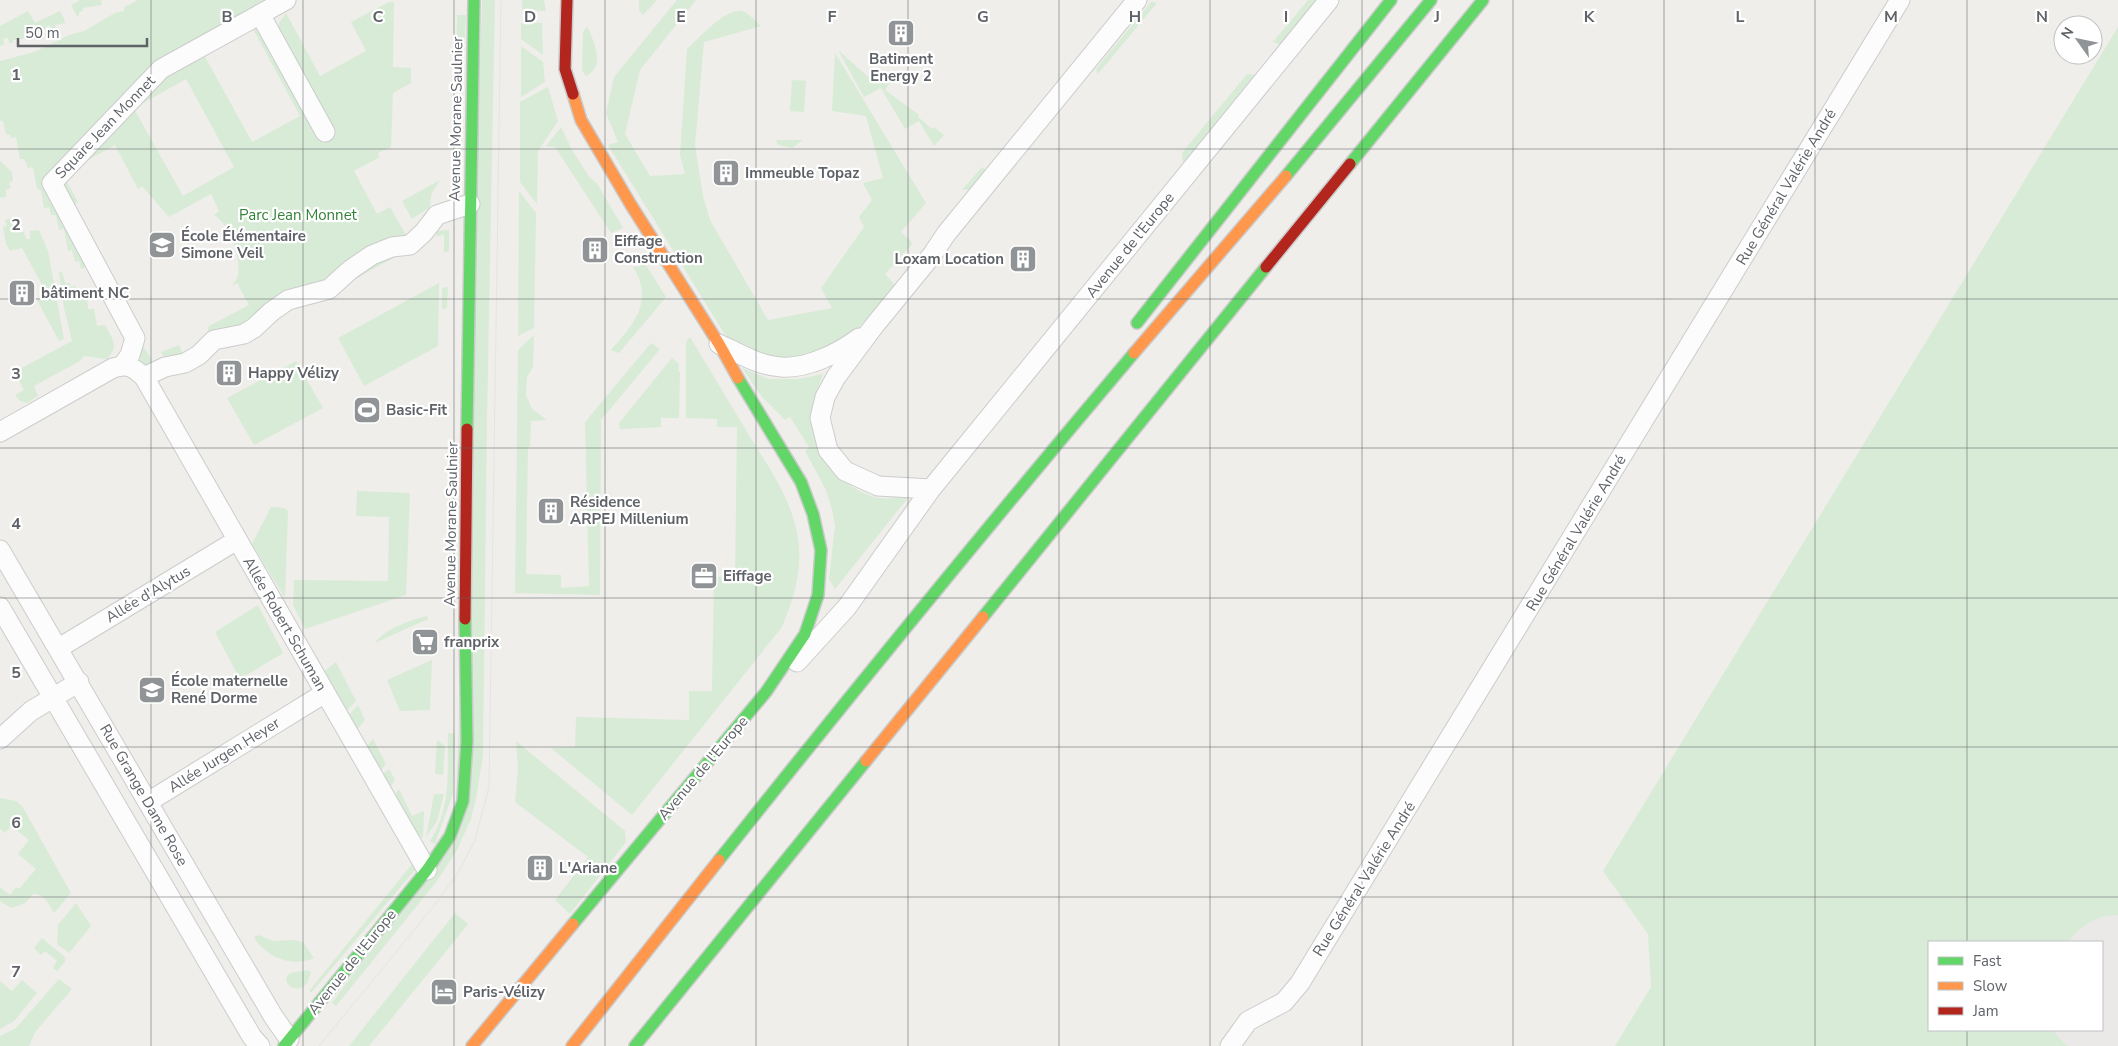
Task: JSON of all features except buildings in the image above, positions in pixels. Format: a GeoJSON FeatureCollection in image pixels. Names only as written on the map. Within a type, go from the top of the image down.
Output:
{"type":"FeatureCollection","features":[{"type":"Feature","properties":{"kind":"main road","name":"Avenue Morane Saulnier"},"geometry":{"type":"LineString","coordinates":[[450,836],[463,801],[467,741],[465,589],[474,0]]}},
{"type":"Feature","properties":{"kind":"main road"},"geometry":{"type":"LineString","coordinates":[[567,0],[565,69],[581,120],[631,205],[719,344],[801,482],[814,514],[821,550],[818,595],[805,634],[766,692]]}},
{"type":"Feature","properties":{"kind":"main road"},"geometry":{"type":"LineString","coordinates":[[1128,335],[1391,0]]}},
{"type":"Feature","properties":{"kind":"main road"},"geometry":{"type":"LineString","coordinates":[[572,1046],[874,666],[1035,470],[1312,145],[1431,0]]}},
{"type":"Feature","properties":{"kind":"main road"},"geometry":{"type":"LineString","coordinates":[[635,1046],[1483,0]]}},
{"type":"Feature","properties":{"kind":"main road"},"geometry":{"type":"LineString","coordinates":[[1421,76],[1488,13]]}},
{"type":"Feature","properties":{"kind":"main road"},"geometry":{"type":"LineString","coordinates":[[1035,470],[1082,397]]}},
{"type":"Feature","properties":{"kind":"main road","name":"Avenue de l'Europe"},"geometry":{"type":"LineString","coordinates":[[472,1046],[766,692]]}},
{"type":"Feature","properties":{"kind":"main road","name":"Avenue de l'Europe"},"geometry":{"type":"LineString","coordinates":[[291,1044],[427,870],[450,836]]}},
{"type":"Feature","properties":{"kind":"street","name":"Square Jean Monnet"},"geometry":{"type":"LineString","coordinates":[[123,365],[130,355],[135,338],[52,183],[161,69],[286,0]]}},
{"type":"Feature","properties":{"kind":"street"},"geometry":{"type":"LineString","coordinates":[[931,489],[878,486],[845,471],[828,450],[820,418],[825,397],[836,377],[874,326],[932,255],[946,234],[1137,0]]}},
{"type":"Feature","properties":{"kind":"street","name":"Avenue de l'Europe"},"geometry":{"type":"LineString","coordinates":[[766,692],[808,651],[847,607],[931,489],[1329,0]]}},
{"type":"Feature","properties":{"kind":"street","name":"Rue Général Valérie André"},"geometry":{"type":"LineString","coordinates":[[1230,1046],[1248,1021],[1284,1002],[1300,983],[1900,0]]}},
{"type":"Feature","properties":{"kind":"street"},"geometry":{"type":"LineString","coordinates":[[260,14],[325,132]]}},
{"type":"Feature","properties":{"kind":"street"},"geometry":{"type":"LineString","coordinates":[[0,432],[100,374],[123,365],[129,366],[144,377],[164,367],[185,363],[199,355],[214,340],[244,334],[254,328],[270,312],[288,300],[329,290],[350,270],[372,255],[392,247],[410,245],[424,232],[437,215],[470,204]]}},
{"type":"Feature","properties":{"kind":"street"},"geometry":{"type":"LineString","coordinates":[[719,344],[750,359],[781,367],[808,364],[842,351],[874,326]]}},
{"type":"Feature","properties":{"kind":"street","name":"Allée Robert Schuman"},"geometry":{"type":"LineString","coordinates":[[144,377],[427,870]]}},
{"type":"Feature","properties":{"kind":"street","name":"Allée d'Alytus"},"geometry":{"type":"LineString","coordinates":[[59,648],[237,540]]}},
{"type":"Feature","properties":{"kind":"street","name":"Rue Grange Dame Rose"},"geometry":{"type":"LineString","coordinates":[[0,550],[291,1044]]}},
{"type":"Feature","properties":{"kind":"street","name":"Rue Grange Dame Rose"},"geometry":{"type":"LineString","coordinates":[[0,607],[252,1037],[260,1046]]}},
{"type":"Feature","properties":{"kind":"street"},"geometry":{"type":"LineString","coordinates":[[0,739],[31,711],[79,682]]}},
{"type":"Feature","properties":{"kind":"street","name":"Allée Jurgen Heyer"},"geometry":{"type":"LineString","coordinates":[[148,802],[324,693]]}},
{"type":"Feature","properties":{"kind":"green space"},"geometry":{"type":"Polygon","coordinates":[[[80,0],[101,0],[102,5],[83,8],[83,11],[79,12],[79,16],[77,16],[71,5],[80,0]]]}},
{"type":"Feature","properties":{"kind":"green space"},"geometry":{"type":"Polygon","coordinates":[[[138,0],[277,0],[157,66],[46,182],[98,282],[94,284],[86,267],[81,269],[79,261],[75,262],[72,250],[68,251],[64,229],[59,230],[56,215],[51,215],[49,207],[44,208],[41,190],[37,189],[33,167],[28,168],[24,159],[20,159],[16,137],[11,138],[10,135],[6,134],[3,121],[0,121],[0,61],[34,52],[69,35],[84,31],[115,13],[124,11],[124,7],[138,0]]]}},
{"type":"Feature","properties":{"kind":"green space"},"geometry":{"type":"Polygon","coordinates":[[[482,0],[495,0],[483,755],[471,819],[457,850],[437,881],[336,1006],[332,1003],[455,834],[482,0]]]}},
{"type":"Feature","properties":{"kind":"green space"},"geometry":{"type":"Polygon","coordinates":[[[522,0],[544,0],[546,11],[522,10],[522,0]]]}},
{"type":"Feature","properties":{"kind":"green space"},"geometry":{"type":"Polygon","coordinates":[[[639,0],[657,0],[643,15],[639,10],[639,0]]]}},
{"type":"Feature","properties":{"kind":"green space"},"geometry":{"type":"Polygon","coordinates":[[[677,0],[696,0],[640,70],[625,134],[650,176],[685,174],[680,155],[687,49],[720,19],[735,11],[745,12],[761,26],[704,42],[695,145],[703,196],[710,220],[768,320],[832,308],[821,288],[864,227],[859,217],[872,200],[863,183],[883,178],[866,116],[832,111],[835,53],[926,203],[901,232],[913,243],[885,274],[895,285],[851,337],[805,360],[773,359],[735,344],[724,333],[608,145],[618,142],[606,113],[614,77],[677,0]]]}},
{"type":"Feature","properties":{"kind":"green space"},"geometry":{"type":"Polygon","coordinates":[[[1308,0],[1318,0],[1281,45],[1273,42],[1308,0]]]}},
{"type":"Feature","properties":{"kind":"green space","name":"Parc Jean Monnet"},"geometry":{"type":"Polygon","coordinates":[[[389,2],[394,2],[393,67],[411,68],[411,83],[393,93],[391,147],[378,153],[380,157],[354,171],[377,214],[390,207],[409,240],[336,279],[212,338],[208,329],[209,326],[249,305],[237,283],[232,286],[238,275],[236,250],[225,226],[214,215],[219,211],[211,194],[169,217],[142,186],[138,189],[115,145],[74,168],[133,107],[183,196],[234,167],[186,79],[136,107],[162,76],[203,53],[252,142],[300,116],[252,27],[256,25],[278,31],[279,23],[286,13],[320,76],[366,51],[351,22],[389,2]]]}},
{"type":"Feature","properties":{"kind":"green space"},"geometry":{"type":"Polygon","coordinates":[[[1151,2],[1157,3],[1098,74],[1096,69],[1151,2]]]}},
{"type":"Feature","properties":{"kind":"green space"},"geometry":{"type":"Polygon","coordinates":[[[28,11],[35,23],[60,11],[65,23],[55,25],[56,28],[51,29],[49,25],[46,29],[37,31],[37,34],[27,34],[27,38],[13,40],[13,43],[9,43],[8,38],[3,39],[4,45],[0,46],[0,26],[28,11]]]}},
{"type":"Feature","properties":{"kind":"green space"},"geometry":{"type":"Polygon","coordinates":[[[457,15],[466,15],[463,73],[456,80],[457,15]]]}},
{"type":"Feature","properties":{"kind":"green space"},"geometry":{"type":"Polygon","coordinates":[[[521,23],[542,23],[543,55],[521,39],[521,23]]]}},
{"type":"Feature","properties":{"kind":"green space"},"geometry":{"type":"Polygon","coordinates":[[[587,27],[596,49],[597,61],[592,72],[586,76],[582,71],[583,32],[587,27]]]}},
{"type":"Feature","properties":{"kind":"green space"},"geometry":{"type":"Polygon","coordinates":[[[2118,27],[2118,1046],[1615,1046],[1651,987],[1648,934],[1603,871],[2095,65],[2103,65],[2103,52],[2118,27]]]}},
{"type":"Feature","properties":{"kind":"green space"},"geometry":{"type":"Polygon","coordinates":[[[521,46],[543,62],[545,82],[521,97],[521,46]]]}},
{"type":"Feature","properties":{"kind":"green space"},"geometry":{"type":"Polygon","coordinates":[[[838,50],[875,83],[880,78],[885,82],[889,77],[892,80],[885,90],[919,115],[918,117],[932,129],[934,127],[944,135],[934,146],[919,121],[905,129],[881,88],[864,97],[838,50]]]}},
{"type":"Feature","properties":{"kind":"green space"},"geometry":{"type":"Polygon","coordinates":[[[1247,74],[1256,75],[1183,164],[1182,153],[1247,74]]]}},
{"type":"Feature","properties":{"kind":"green space"},"geometry":{"type":"Polygon","coordinates":[[[792,80],[806,81],[804,112],[790,111],[792,80]]]}},
{"type":"Feature","properties":{"kind":"green space"},"geometry":{"type":"Polygon","coordinates":[[[548,87],[558,121],[538,151],[537,204],[520,182],[520,102],[548,87]]]}},
{"type":"Feature","properties":{"kind":"green space"},"geometry":{"type":"Polygon","coordinates":[[[455,112],[462,116],[459,191],[455,194],[455,112]]]}},
{"type":"Feature","properties":{"kind":"green space"},"geometry":{"type":"Polygon","coordinates":[[[561,127],[572,150],[588,175],[598,185],[623,228],[611,233],[555,147],[546,146],[561,127]]]}},
{"type":"Feature","properties":{"kind":"green space"},"geometry":{"type":"Polygon","coordinates":[[[776,140],[803,140],[792,148],[778,145],[776,140]]]}},
{"type":"Feature","properties":{"kind":"green space"},"geometry":{"type":"Polygon","coordinates":[[[0,161],[12,172],[13,181],[9,183],[11,188],[6,190],[6,197],[0,198],[0,161]]]}},
{"type":"Feature","properties":{"kind":"green space"},"geometry":{"type":"Polygon","coordinates":[[[982,167],[988,171],[973,189],[962,190],[982,167]]]}},
{"type":"Feature","properties":{"kind":"green space"},"geometry":{"type":"Polygon","coordinates":[[[66,180],[78,202],[69,207],[63,187],[66,180]]]}},
{"type":"Feature","properties":{"kind":"green space"},"geometry":{"type":"Polygon","coordinates":[[[440,180],[431,195],[430,207],[412,219],[402,201],[440,180]]]}},
{"type":"Feature","properties":{"kind":"green space"},"geometry":{"type":"Polygon","coordinates":[[[519,191],[536,213],[534,328],[518,336],[519,191]]]}},
{"type":"Feature","properties":{"kind":"green space"},"geometry":{"type":"Polygon","coordinates":[[[11,218],[13,227],[17,227],[19,232],[24,232],[26,239],[30,239],[30,231],[39,230],[48,251],[64,339],[59,341],[37,300],[47,294],[22,248],[10,251],[6,244],[3,227],[7,226],[5,220],[11,218]]]}},
{"type":"Feature","properties":{"kind":"green space"},"geometry":{"type":"Polygon","coordinates":[[[449,230],[449,251],[444,253],[444,234],[437,237],[436,231],[449,230]]]}},
{"type":"Feature","properties":{"kind":"green space"},"geometry":{"type":"Polygon","coordinates":[[[403,253],[347,283],[353,271],[403,253]]]}},
{"type":"Feature","properties":{"kind":"green space"},"geometry":{"type":"Polygon","coordinates":[[[644,262],[666,297],[619,353],[611,350],[633,322],[642,302],[639,279],[633,267],[641,266],[640,264],[644,262]]]}},
{"type":"Feature","properties":{"kind":"green space"},"geometry":{"type":"Polygon","coordinates":[[[62,271],[65,283],[70,283],[70,287],[75,286],[77,290],[81,289],[82,295],[87,295],[88,309],[94,309],[97,326],[105,325],[114,342],[113,350],[107,359],[84,356],[80,361],[34,386],[38,396],[27,403],[20,401],[15,395],[24,390],[14,372],[72,341],[64,308],[59,273],[62,271]]]}},
{"type":"Feature","properties":{"kind":"green space"},"geometry":{"type":"Polygon","coordinates":[[[439,283],[438,346],[364,386],[338,338],[439,283]]]}},
{"type":"Feature","properties":{"kind":"green space"},"geometry":{"type":"Polygon","coordinates":[[[448,287],[447,308],[442,309],[442,288],[448,287]]]}},
{"type":"Feature","properties":{"kind":"green space"},"geometry":{"type":"Polygon","coordinates":[[[534,335],[533,367],[527,377],[526,395],[532,409],[547,420],[531,421],[530,447],[528,447],[526,574],[561,575],[561,588],[589,586],[585,422],[651,343],[660,349],[601,420],[600,595],[515,593],[518,350],[534,335]]]}},
{"type":"Feature","properties":{"kind":"green space"},"geometry":{"type":"Polygon","coordinates":[[[690,337],[780,488],[793,518],[797,533],[799,569],[792,599],[782,627],[632,815],[551,748],[575,747],[576,717],[689,720],[689,691],[712,691],[714,577],[735,576],[737,427],[717,427],[717,419],[686,418],[686,342],[690,337]]]}},
{"type":"Feature","properties":{"kind":"green space"},"geometry":{"type":"Polygon","coordinates":[[[140,341],[152,360],[152,367],[148,370],[140,364],[140,341]]]}},
{"type":"Feature","properties":{"kind":"green space"},"geometry":{"type":"Polygon","coordinates":[[[179,345],[183,354],[177,357],[168,359],[161,352],[179,345]]]}},
{"type":"Feature","properties":{"kind":"green space"},"geometry":{"type":"Polygon","coordinates":[[[672,358],[679,364],[678,371],[680,372],[679,418],[661,418],[661,427],[620,429],[619,423],[672,358]]]}},
{"type":"Feature","properties":{"kind":"green space"},"geometry":{"type":"Polygon","coordinates":[[[296,361],[323,408],[254,445],[227,398],[296,361]]]}},
{"type":"Feature","properties":{"kind":"green space"},"geometry":{"type":"Polygon","coordinates":[[[742,368],[769,379],[798,379],[823,374],[812,410],[812,424],[814,437],[827,462],[847,483],[858,490],[879,498],[905,497],[907,499],[835,589],[829,579],[835,526],[832,509],[826,490],[805,451],[809,447],[790,417],[785,420],[762,397],[742,368]]]}},
{"type":"Feature","properties":{"kind":"green space"},"geometry":{"type":"Polygon","coordinates":[[[357,491],[410,493],[406,595],[305,629],[293,605],[294,580],[388,581],[389,517],[356,516],[357,491]]]}},
{"type":"Feature","properties":{"kind":"green space"},"geometry":{"type":"Polygon","coordinates":[[[271,507],[285,508],[288,511],[285,598],[252,544],[271,507]]]}},
{"type":"Feature","properties":{"kind":"green space"},"geometry":{"type":"Polygon","coordinates":[[[258,605],[283,653],[240,679],[215,632],[258,605]]]}},
{"type":"Feature","properties":{"kind":"green space"},"geometry":{"type":"Polygon","coordinates":[[[427,616],[428,619],[375,643],[384,634],[406,622],[427,616]]]}},
{"type":"Feature","properties":{"kind":"green space"},"geometry":{"type":"Polygon","coordinates":[[[432,660],[430,710],[400,711],[387,680],[432,660]]]}},
{"type":"Feature","properties":{"kind":"green space"},"geometry":{"type":"Polygon","coordinates":[[[336,662],[356,701],[344,714],[321,674],[336,662]]]}},
{"type":"Feature","properties":{"kind":"green space"},"geometry":{"type":"Polygon","coordinates":[[[358,705],[365,720],[355,732],[346,718],[358,705]]]}},
{"type":"Feature","properties":{"kind":"green space"},"geometry":{"type":"Polygon","coordinates":[[[448,733],[455,734],[453,793],[435,844],[430,841],[442,815],[447,789],[448,733]]]}},
{"type":"Feature","properties":{"kind":"green space"},"geometry":{"type":"Polygon","coordinates":[[[373,739],[386,764],[378,774],[364,750],[373,739]]]}},
{"type":"Feature","properties":{"kind":"green space"},"geometry":{"type":"Polygon","coordinates":[[[437,740],[445,746],[443,775],[435,774],[437,740]]]}},
{"type":"Feature","properties":{"kind":"green space"},"geometry":{"type":"Polygon","coordinates":[[[516,741],[625,831],[626,842],[570,914],[555,900],[588,857],[515,802],[518,768],[516,741]]]}},
{"type":"Feature","properties":{"kind":"green space"},"geometry":{"type":"Polygon","coordinates":[[[389,769],[395,780],[390,787],[392,790],[390,794],[381,775],[389,769]]]}},
{"type":"Feature","properties":{"kind":"green space"},"geometry":{"type":"Polygon","coordinates":[[[399,789],[412,816],[424,811],[423,838],[407,830],[392,798],[399,789]]]}},
{"type":"Feature","properties":{"kind":"green space"},"geometry":{"type":"Polygon","coordinates":[[[434,794],[444,794],[437,821],[426,837],[434,794]]]}},
{"type":"Feature","properties":{"kind":"green space"},"geometry":{"type":"Polygon","coordinates":[[[0,798],[16,801],[22,806],[71,893],[54,913],[46,900],[37,894],[33,894],[25,903],[11,908],[0,901],[0,887],[10,895],[16,887],[19,889],[36,869],[18,854],[29,840],[11,826],[5,833],[0,829],[0,798]]]}},
{"type":"Feature","properties":{"kind":"green space"},"geometry":{"type":"Polygon","coordinates":[[[412,864],[415,870],[311,993],[309,991],[412,864]]]}},
{"type":"Feature","properties":{"kind":"green space"},"geometry":{"type":"Polygon","coordinates":[[[76,903],[91,926],[69,953],[57,944],[58,925],[76,903]]]}},
{"type":"Feature","properties":{"kind":"green space"},"geometry":{"type":"Polygon","coordinates":[[[455,913],[468,924],[461,933],[369,1046],[349,1046],[455,913]]]}},
{"type":"Feature","properties":{"kind":"green space"},"geometry":{"type":"Polygon","coordinates":[[[259,935],[273,941],[293,940],[303,942],[314,958],[297,962],[280,959],[259,944],[254,937],[259,935]]]}},
{"type":"Feature","properties":{"kind":"green space"},"geometry":{"type":"Polygon","coordinates":[[[42,938],[65,957],[65,962],[57,971],[53,968],[57,961],[45,951],[41,955],[34,948],[42,938]]]}},
{"type":"Feature","properties":{"kind":"green space"},"geometry":{"type":"Polygon","coordinates":[[[307,970],[311,972],[304,986],[294,988],[287,983],[286,979],[289,974],[307,970]]]}},
{"type":"Feature","properties":{"kind":"green space"},"geometry":{"type":"Polygon","coordinates":[[[59,979],[72,989],[36,1031],[29,1046],[0,1046],[0,1036],[16,1028],[59,979]]]}},
{"type":"Feature","properties":{"kind":"green space"},"geometry":{"type":"Polygon","coordinates":[[[22,980],[37,993],[14,1021],[0,1029],[0,981],[12,991],[22,980]]]}},
{"type":"Feature","properties":{"kind":"runway"},"geometry":{"type":"LineString","coordinates":[[2103,997],[2118,973]]}},
{"type":"Feature","properties":{"kind":"tram line"},"geometry":{"type":"LineString","coordinates":[[319,1046],[433,907],[458,873],[475,840],[489,787],[501,0]]}},
{"type":"Feature","properties":{"kind":"traffic: fast"},"geometry":{"type":"LineString","coordinates":[[467,429],[474,0]]}},
{"type":"Feature","properties":{"kind":"traffic: fast"},"geometry":{"type":"LineString","coordinates":[[1137,323],[1391,0]]}},
{"type":"Feature","properties":{"kind":"traffic: fast"},"geometry":{"type":"LineString","coordinates":[[1286,176],[1431,0]]}},
{"type":"Feature","properties":{"kind":"traffic: fast"},"geometry":{"type":"LineString","coordinates":[[1350,164],[1483,0]]}},
{"type":"Feature","properties":{"kind":"traffic: fast"},"geometry":{"type":"LineString","coordinates":[[983,617],[1266,267]]}},
{"type":"Feature","properties":{"kind":"traffic: fast"},"geometry":{"type":"LineString","coordinates":[[719,860],[821,732],[1134,353]]}},
{"type":"Feature","properties":{"kind":"traffic: fast"},"geometry":{"type":"LineString","coordinates":[[573,924],[766,692],[805,634],[818,595],[821,550],[813,514],[801,482],[738,378]]}},
{"type":"Feature","properties":{"kind":"traffic: fast"},"geometry":{"type":"LineString","coordinates":[[284,1046],[427,870],[450,836],[463,801],[467,741],[465,619]]}},
{"type":"Feature","properties":{"kind":"traffic: fast"},"geometry":{"type":"LineString","coordinates":[[635,1046],[866,761]]}},
{"type":"Feature","properties":{"kind":"traffic: slow"},"geometry":{"type":"LineString","coordinates":[[573,94],[581,120],[738,378]]}},
{"type":"Feature","properties":{"kind":"traffic: slow"},"geometry":{"type":"LineString","coordinates":[[1134,353],[1286,176]]}},
{"type":"Feature","properties":{"kind":"traffic: slow"},"geometry":{"type":"LineString","coordinates":[[866,761],[983,617]]}},
{"type":"Feature","properties":{"kind":"traffic: slow"},"geometry":{"type":"LineString","coordinates":[[572,1046],[719,860]]}},
{"type":"Feature","properties":{"kind":"traffic: slow"},"geometry":{"type":"LineString","coordinates":[[472,1046],[573,924]]}},
{"type":"Feature","properties":{"kind":"traffic: jam"},"geometry":{"type":"LineString","coordinates":[[567,0],[565,69],[573,94]]}},
{"type":"Feature","properties":{"kind":"traffic: jam"},"geometry":{"type":"LineString","coordinates":[[1266,267],[1350,164]]}},
{"type":"Feature","properties":{"kind":"traffic: jam"},"geometry":{"type":"LineString","coordinates":[[465,619],[467,429]]}},
{"type":"Feature","properties":{"kind":"place","name":"Batiment Energy 2"},"geometry":{"type":"Point","coordinates":[901,33]}},
{"type":"Feature","properties":{"kind":"place","name":"Immeuble Topaz"},"geometry":{"type":"Point","coordinates":[726,173]}},
{"type":"Feature","properties":{"kind":"place","name":"École Élémentaire Simone Veil"},"geometry":{"type":"Point","coordinates":[162,245]}},
{"type":"Feature","properties":{"kind":"place","name":"Eiffage Construction"},"geometry":{"type":"Point","coordinates":[595,250]}},
{"type":"Feature","properties":{"kind":"place","name":"Loxam Location"},"geometry":{"type":"Point","coordinates":[1023,259]}},
{"type":"Feature","properties":{"kind":"place","name":"bâtiment NC"},"geometry":{"type":"Point","coordinates":[22,293]}},
{"type":"Feature","properties":{"kind":"place","name":"Happy Vélizy"},"geometry":{"type":"Point","coordinates":[229,373]}},
{"type":"Feature","properties":{"kind":"place","name":"Basic-Fit"},"geometry":{"type":"Point","coordinates":[367,410]}},
{"type":"Feature","properties":{"kind":"place","name":"Résidence ARPEJ Millenium"},"geometry":{"type":"Point","coordinates":[551,511]}},
{"type":"Feature","properties":{"kind":"place","name":"Eiffage"},"geometry":{"type":"Point","coordinates":[704,576]}},
{"type":"Feature","properties":{"kind":"place","name":"franprix"},"geometry":{"type":"Point","coordinates":[425,642]}},
{"type":"Feature","properties":{"kind":"place","name":"École maternelle René Dorme"},"geometry":{"type":"Point","coordinates":[152,690]}},
{"type":"Feature","properties":{"kind":"place","name":"L'Ariane"},"geometry":{"type":"Point","coordinates":[540,868]}},
{"type":"Feature","properties":{"kind":"place","name":"Paris-Vélizy"},"geometry":{"type":"Point","coordinates":[444,992]}}]}
